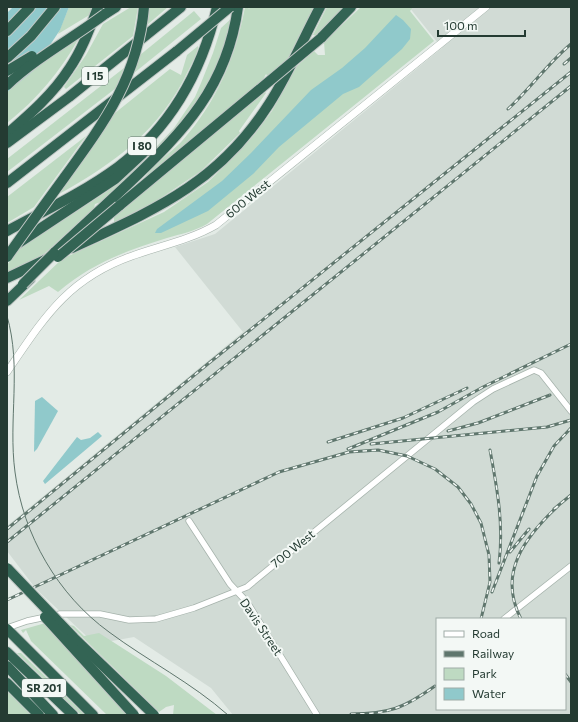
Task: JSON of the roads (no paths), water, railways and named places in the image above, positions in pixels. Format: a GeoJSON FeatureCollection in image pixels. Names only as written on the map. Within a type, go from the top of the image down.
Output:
{"type":"FeatureCollection","features":[{"type":"Feature","properties":{"kind":"highway"},"geometry":{"type":"LineString","coordinates":[[7,31],[30,7]]}},
{"type":"Feature","properties":{"kind":"highway"},"geometry":{"type":"LineString","coordinates":[[7,58],[32,36],[55,7]]}},
{"type":"Feature","properties":{"kind":"highway"},"geometry":{"type":"LineString","coordinates":[[7,71],[102,11],[116,7]]}},
{"type":"Feature","properties":{"kind":"highway"},"geometry":{"type":"LineString","coordinates":[[7,257],[98,130],[115,103],[127,79],[135,54],[144,7]]}},
{"type":"Feature","properties":{"kind":"highway","name":"I 15"},"geometry":{"type":"LineString","coordinates":[[7,143],[64,101],[181,7]]}},
{"type":"Feature","properties":{"kind":"highway","name":"I 80"},"geometry":{"type":"LineString","coordinates":[[7,231],[117,167],[150,138],[171,113],[185,91],[199,64],[207,44],[216,7]]}},
{"type":"Feature","properties":{"kind":"highway","name":"I 15"},"geometry":{"type":"LineString","coordinates":[[7,183],[177,51],[230,7]]}},
{"type":"Feature","properties":{"kind":"highway"},"geometry":{"type":"LineString","coordinates":[[116,202],[174,140],[201,106],[224,61],[234,30],[238,7]]}},
{"type":"Feature","properties":{"kind":"highway"},"geometry":{"type":"LineString","coordinates":[[7,278],[156,209],[182,193],[212,170],[241,141],[269,104],[320,7]]}},
{"type":"Feature","properties":{"kind":"highway"},"geometry":{"type":"LineString","coordinates":[[7,300],[23,284],[116,202],[260,89],[321,38],[351,7]]}},
{"type":"Feature","properties":{"kind":"highway"},"geometry":{"type":"LineString","coordinates":[[7,85],[35,61],[81,32],[102,11]]}},
{"type":"Feature","properties":{"kind":"highway"},"geometry":{"type":"LineString","coordinates":[[7,134],[46,98],[70,68],[88,32],[102,11]]}},
{"type":"Feature","properties":{"kind":"highway"},"geometry":{"type":"LineString","coordinates":[[7,251],[115,179],[129,168],[160,136],[171,113]]}},
{"type":"Feature","properties":{"kind":"highway"},"geometry":{"type":"LineString","coordinates":[[7,568],[74,638],[154,715]]}},
{"type":"Feature","properties":{"kind":"highway"},"geometry":{"type":"LineString","coordinates":[[7,572],[134,715]]}},
{"type":"Feature","properties":{"kind":"highway","name":"SR 201"},"geometry":{"type":"LineString","coordinates":[[7,628],[93,715]]}},
{"type":"Feature","properties":{"kind":"highway","name":"SR 201"},"geometry":{"type":"LineString","coordinates":[[7,652],[73,715]]}},
{"type":"Feature","properties":{"kind":"highway"},"geometry":{"type":"LineString","coordinates":[[8,667],[52,715]]}},
{"type":"Feature","properties":{"kind":"highway"},"geometry":{"type":"LineString","coordinates":[[7,683],[39,715]]}},
{"type":"Feature","properties":{"kind":"highway"},"geometry":{"type":"LineString","coordinates":[[75,698],[96,715]]}},
{"type":"Feature","properties":{"kind":"street","name":"600 West"},"geometry":{"type":"LineString","coordinates":[[7,372],[54,305],[81,282],[97,271],[131,256],[192,237],[216,225],[486,7]]}},
{"type":"Feature","properties":{"kind":"street","name":"700 West"},"geometry":{"type":"LineString","coordinates":[[7,628],[27,621],[60,614],[100,614],[129,620],[156,619],[187,610],[222,595],[247,587],[473,402],[493,389],[534,370],[541,373],[571,411]]}},
{"type":"Feature","properties":{"kind":"street","name":"Davis Street"},"geometry":{"type":"LineString","coordinates":[[189,521],[230,584],[247,602],[317,715]]}},
{"type":"Feature","properties":{"kind":"street"},"geometry":{"type":"LineString","coordinates":[[505,618],[571,566]]}},
{"type":"Feature","properties":{"kind":"water"},"geometry":{"type":"Polygon","coordinates":[[[13,7],[69,7],[60,30],[32,72],[7,92],[7,13],[13,7]]]}},
{"type":"Feature","properties":{"kind":"water"},"geometry":{"type":"Polygon","coordinates":[[[396,15],[411,29],[410,39],[402,49],[359,87],[343,94],[279,147],[253,174],[208,211],[161,233],[155,233],[157,229],[222,181],[311,90],[342,68],[365,48],[396,15]]]}},
{"type":"Feature","properties":{"kind":"water"},"geometry":{"type":"Polygon","coordinates":[[[42,397],[58,411],[34,452],[35,401],[42,397]]]}},
{"type":"Feature","properties":{"kind":"water"},"geometry":{"type":"Polygon","coordinates":[[[98,432],[102,436],[45,484],[43,481],[77,437],[81,440],[90,438],[98,432]]]}},
{"type":"Feature","properties":{"kind":"tram line"},"geometry":{"type":"LineString","coordinates":[[7,316],[14,355],[13,452],[15,472],[19,495],[26,518],[35,541],[46,562],[59,582],[91,617],[124,643],[185,682],[228,715]]}},
{"type":"Feature","properties":{"kind":"railway"},"geometry":{"type":"LineString","coordinates":[[508,109],[571,44]]}},
{"type":"Feature","properties":{"kind":"railway"},"geometry":{"type":"LineString","coordinates":[[564,64],[571,58]]}},
{"type":"Feature","properties":{"kind":"railway"},"geometry":{"type":"LineString","coordinates":[[7,529],[209,363],[571,72]]}},
{"type":"Feature","properties":{"kind":"railway"},"geometry":{"type":"LineString","coordinates":[[7,542],[571,86]]}},
{"type":"Feature","properties":{"kind":"railway"},"geometry":{"type":"LineString","coordinates":[[348,449],[438,412],[483,387],[571,344]]}},
{"type":"Feature","properties":{"kind":"railway"},"geometry":{"type":"LineString","coordinates":[[328,442],[403,418],[467,388]]}},
{"type":"Feature","properties":{"kind":"railway"},"geometry":{"type":"LineString","coordinates":[[448,431],[478,423],[550,395]]}},
{"type":"Feature","properties":{"kind":"railway"},"geometry":{"type":"LineString","coordinates":[[371,444],[547,427],[571,420]]}},
{"type":"Feature","properties":{"kind":"railway"},"geometry":{"type":"LineString","coordinates":[[492,592],[537,476],[554,446],[571,428]]}},
{"type":"Feature","properties":{"kind":"railway"},"geometry":{"type":"LineString","coordinates":[[7,600],[279,472],[349,452],[378,450],[407,456],[435,469],[458,487],[471,504],[481,523],[489,555],[490,582],[481,618]]}},
{"type":"Feature","properties":{"kind":"railway"},"geometry":{"type":"LineString","coordinates":[[490,450],[500,520],[501,534],[499,563]]}},
{"type":"Feature","properties":{"kind":"railway"},"geometry":{"type":"LineString","coordinates":[[554,509],[571,495]]}},
{"type":"Feature","properties":{"kind":"railway"},"geometry":{"type":"LineString","coordinates":[[521,618],[514,602],[512,586],[513,571],[525,543],[558,506]]}},
{"type":"Feature","properties":{"kind":"railway"},"geometry":{"type":"LineString","coordinates":[[510,552],[529,529]]}},
{"type":"Feature","properties":{"kind":"railway"},"geometry":{"type":"LineString","coordinates":[[566,675],[571,682]]}},
{"type":"Feature","properties":{"kind":"railway"},"geometry":{"type":"LineString","coordinates":[[351,714],[376,713],[396,708],[414,700],[435,686]]}}]}
